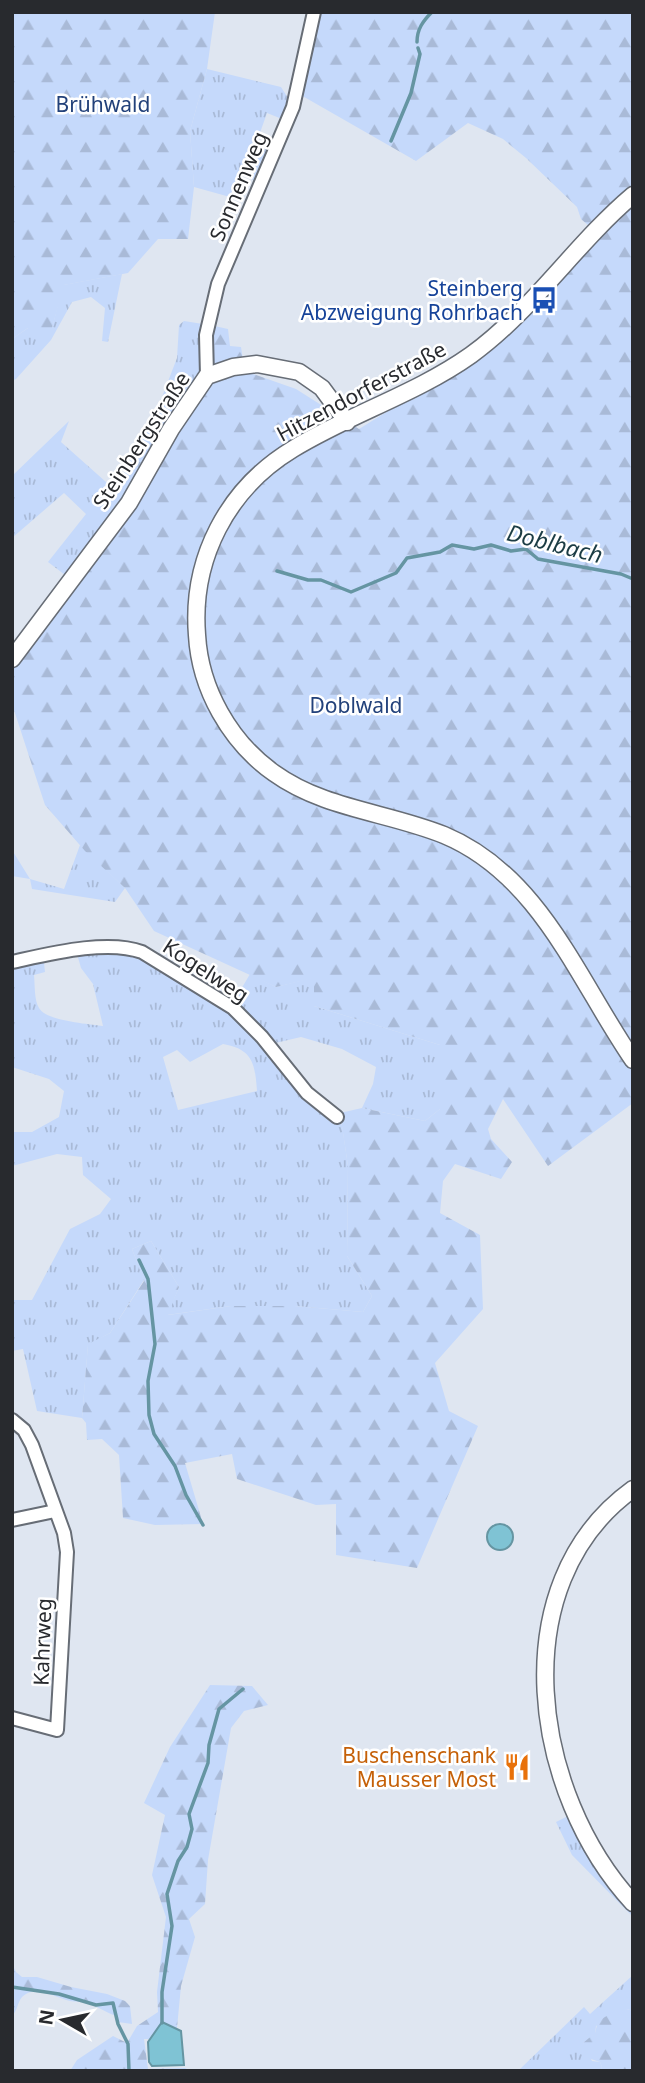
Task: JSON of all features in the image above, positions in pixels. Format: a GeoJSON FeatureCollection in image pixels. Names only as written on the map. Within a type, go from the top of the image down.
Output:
{"type":"FeatureCollection","features":[{"type":"Feature","properties":{"kind":"main road","name":"Hitzendorferstraße"},"geometry":{"type":"LineString","coordinates":[[633,195],[593,233],[498,334],[470,355],[424,384],[293,449],[262,472],[235,502],[215,531],[202,568],[196,606],[197,645],[211,692],[226,723],[247,749],[272,772],[289,783],[327,801],[446,836],[475,851],[501,871],[517,885],[548,923],[633,1060]]}},
{"type":"Feature","properties":{"kind":"main road","name":"Steinbergstraße"},"geometry":{"type":"LineString","coordinates":[[12,659],[129,503],[171,429],[207,376],[233,367],[257,365],[299,372],[322,388],[347,422]]}},
{"type":"Feature","properties":{"kind":"main road"},"geometry":{"type":"LineString","coordinates":[[633,1489],[591,1530],[567,1568],[552,1610],[545,1668],[554,1747],[578,1822],[597,1856],[633,1902]]}},
{"type":"Feature","properties":{"kind":"street","name":"Sonnenweg"},"geometry":{"type":"LineString","coordinates":[[207,376],[206,335],[218,284],[293,107],[314,12]]}},
{"type":"Feature","properties":{"kind":"street","name":"Kogelweg"},"geometry":{"type":"LineString","coordinates":[[12,962],[105,947],[127,947],[142,952],[233,1008],[262,1037],[307,1093],[337,1117]]}},
{"type":"Feature","properties":{"kind":"street","name":"Kahrweg"},"geometry":{"type":"LineString","coordinates":[[12,1420],[24,1430],[32,1445],[64,1533],[67,1552],[57,1730],[12,1718]]}},
{"type":"Feature","properties":{"kind":"street"},"geometry":{"type":"LineString","coordinates":[[12,1520],[55,1511]]}},
{"type":"Feature","properties":{"kind":"green space","name":"Brühwald"},"geometry":{"type":"Polygon","coordinates":[[[12,12],[215,12],[207,69],[190,131],[194,187],[188,239],[158,239],[128,273],[64,285],[52,328],[28,328],[12,339],[12,12]]]}},
{"type":"Feature","properties":{"kind":"green space"},"geometry":{"type":"Polygon","coordinates":[[[310,12],[633,12],[633,185],[589,226],[581,219],[577,207],[526,158],[503,139],[468,123],[416,161],[299,94],[310,12]]]}},
{"type":"Feature","properties":{"kind":"green space"},"geometry":{"type":"Polygon","coordinates":[[[207,69],[281,87],[288,98],[282,119],[267,113],[256,144],[268,149],[256,181],[239,174],[230,197],[194,187],[190,131],[207,69]]]}},
{"type":"Feature","properties":{"kind":"green space","name":"Doblwald"},"geometry":{"type":"Polygon","coordinates":[[[633,202],[633,1103],[548,1166],[503,1099],[488,1129],[491,1139],[512,1162],[501,1179],[455,1164],[443,1181],[440,1213],[480,1235],[483,1309],[435,1363],[449,1411],[478,1426],[417,1568],[336,1555],[336,1504],[316,1505],[237,1479],[232,1454],[185,1463],[203,1524],[155,1525],[123,1518],[119,1455],[102,1439],[87,1440],[86,1423],[82,1418],[88,1344],[110,1333],[144,1281],[132,1249],[151,1241],[179,1287],[168,1315],[231,1306],[295,1306],[363,1312],[372,1296],[347,1256],[348,1166],[340,1113],[362,1108],[425,1121],[440,1109],[440,1045],[314,1006],[314,978],[276,987],[154,931],[125,888],[85,851],[45,805],[12,704],[12,670],[129,503],[209,381],[233,372],[253,374],[296,389],[359,429],[480,354],[633,202]]]}},
{"type":"Feature","properties":{"kind":"green space"},"geometry":{"type":"Polygon","coordinates":[[[122,274],[108,342],[102,341],[105,308],[91,297],[72,302],[51,340],[12,381],[12,339],[28,328],[52,328],[63,285],[122,274]]]}},
{"type":"Feature","properties":{"kind":"green space"},"geometry":{"type":"Polygon","coordinates":[[[184,321],[203,324],[199,347],[200,378],[183,397],[139,478],[69,578],[48,562],[86,514],[64,493],[12,538],[12,476],[69,421],[61,442],[106,482],[120,482],[162,397],[177,358],[179,325],[184,321]]]}},
{"type":"Feature","properties":{"kind":"green space"},"geometry":{"type":"Polygon","coordinates":[[[210,325],[228,329],[230,346],[241,347],[243,360],[213,366],[210,325]]]}},
{"type":"Feature","properties":{"kind":"green space"},"geometry":{"type":"Polygon","coordinates":[[[80,845],[125,888],[115,902],[32,889],[30,879],[64,889],[80,845]]]}},
{"type":"Feature","properties":{"kind":"green space"},"geometry":{"type":"Polygon","coordinates":[[[12,850],[30,879],[12,876],[12,850]]]}},
{"type":"Feature","properties":{"kind":"green space"},"geometry":{"type":"Polygon","coordinates":[[[127,950],[220,1002],[342,1125],[348,1166],[347,1256],[372,1296],[363,1312],[295,1306],[231,1306],[167,1315],[179,1287],[151,1241],[132,1249],[144,1280],[110,1333],[88,1345],[82,1418],[37,1411],[23,1349],[12,1351],[12,1300],[32,1300],[70,1229],[100,1214],[111,1199],[83,1175],[82,1157],[57,1154],[12,1166],[12,1132],[32,1132],[59,1117],[64,1091],[49,1079],[12,1067],[12,964],[36,960],[44,963],[45,972],[34,975],[36,1001],[43,1012],[68,1021],[103,1026],[93,984],[81,968],[77,954],[127,950]],[[223,1044],[190,1062],[177,1050],[163,1057],[178,1110],[257,1091],[251,1059],[233,1046],[223,1044]]]}},
{"type":"Feature","properties":{"kind":"green space"},"geometry":{"type":"Polygon","coordinates":[[[250,974],[276,987],[315,977],[314,1006],[440,1045],[440,1109],[425,1121],[362,1108],[373,1084],[376,1067],[342,1049],[301,1037],[271,1044],[233,1003],[250,974]]]}},
{"type":"Feature","properties":{"kind":"green space"},"geometry":{"type":"Polygon","coordinates":[[[210,1685],[252,1686],[268,1705],[244,1711],[231,1728],[208,1860],[205,1904],[189,1919],[195,1937],[181,1986],[177,2028],[162,2022],[149,2039],[144,2039],[148,2069],[185,2068],[191,2071],[70,2071],[77,2060],[113,2036],[127,2043],[137,2026],[158,2012],[157,1992],[166,1917],[152,1875],[165,1815],[144,1803],[170,1747],[210,1685]]]}},
{"type":"Feature","properties":{"kind":"green space"},"geometry":{"type":"Polygon","coordinates":[[[570,1815],[633,1910],[633,1917],[572,1855],[556,1822],[570,1815]]]}},
{"type":"Feature","properties":{"kind":"green space"},"geometry":{"type":"Polygon","coordinates":[[[12,1964],[22,1977],[37,1977],[125,2001],[130,2006],[132,2024],[118,2022],[117,2016],[87,2002],[70,2001],[39,1992],[27,1993],[22,1997],[12,2016],[12,1964]]]}},
{"type":"Feature","properties":{"kind":"green space"},"geometry":{"type":"Polygon","coordinates":[[[633,1975],[633,2011],[627,2009],[596,2026],[595,2034],[583,2043],[592,2061],[600,2062],[600,2071],[518,2071],[584,2007],[590,2014],[633,1975]]]}},
{"type":"Feature","properties":{"kind":"green space"},"geometry":{"type":"Polygon","coordinates":[[[617,2010],[633,2011],[633,2071],[600,2071],[600,2062],[585,2057],[583,2043],[595,2033],[598,2021],[617,2010]]]}},
{"type":"Feature","properties":{"kind":"shaded area"},"geometry":{"type":"Polygon","coordinates":[[[500,1524],[509,1528],[513,1537],[509,1546],[500,1550],[491,1546],[487,1537],[491,1528],[500,1524]]]}},
{"type":"Feature","properties":{"kind":"shaded area"},"geometry":{"type":"Polygon","coordinates":[[[162,2022],[181,2031],[184,2065],[152,2066],[149,2062],[148,2042],[162,2022]]]}},
{"type":"Feature","properties":{"kind":"waterway"},"geometry":{"type":"LineString","coordinates":[[417,42],[421,26],[432,12]]}},
{"type":"Feature","properties":{"kind":"waterway"},"geometry":{"type":"LineString","coordinates":[[391,141],[411,93],[420,54],[418,48]]}},
{"type":"Feature","properties":{"kind":"waterway","name":"Doblbach"},"geometry":{"type":"LineString","coordinates":[[277,571],[308,580],[321,580],[351,592],[396,573],[407,558],[440,552],[452,545],[474,549],[491,545],[511,551],[526,549],[538,559],[621,574],[633,579]]}},
{"type":"Feature","properties":{"kind":"waterway"},"geometry":{"type":"LineString","coordinates":[[139,1260],[148,1279],[155,1344],[148,1381],[149,1415],[154,1434],[175,1466],[186,1495],[203,1525]]}},
{"type":"Feature","properties":{"kind":"waterway"},"geometry":{"type":"LineString","coordinates":[[162,2023],[162,1992],[172,1926],[167,1894],[178,1861],[187,1847],[192,1829],[189,1814],[208,1763],[209,1745],[219,1709],[243,1689]]}},
{"type":"Feature","properties":{"kind":"waterway"},"geometry":{"type":"LineString","coordinates":[[12,1987],[59,1994],[96,2005],[113,2003],[118,2024],[128,2044],[129,2071]]}},
{"type":"Feature","properties":{"kind":"place","name":"Steinberg Abzweigung Rohrbach"},"geometry":{"type":"Point","coordinates":[544,300]}},
{"type":"Feature","properties":{"kind":"place","name":"Buschenschank Mausser Most"},"geometry":{"type":"Point","coordinates":[517,1767]}}]}
